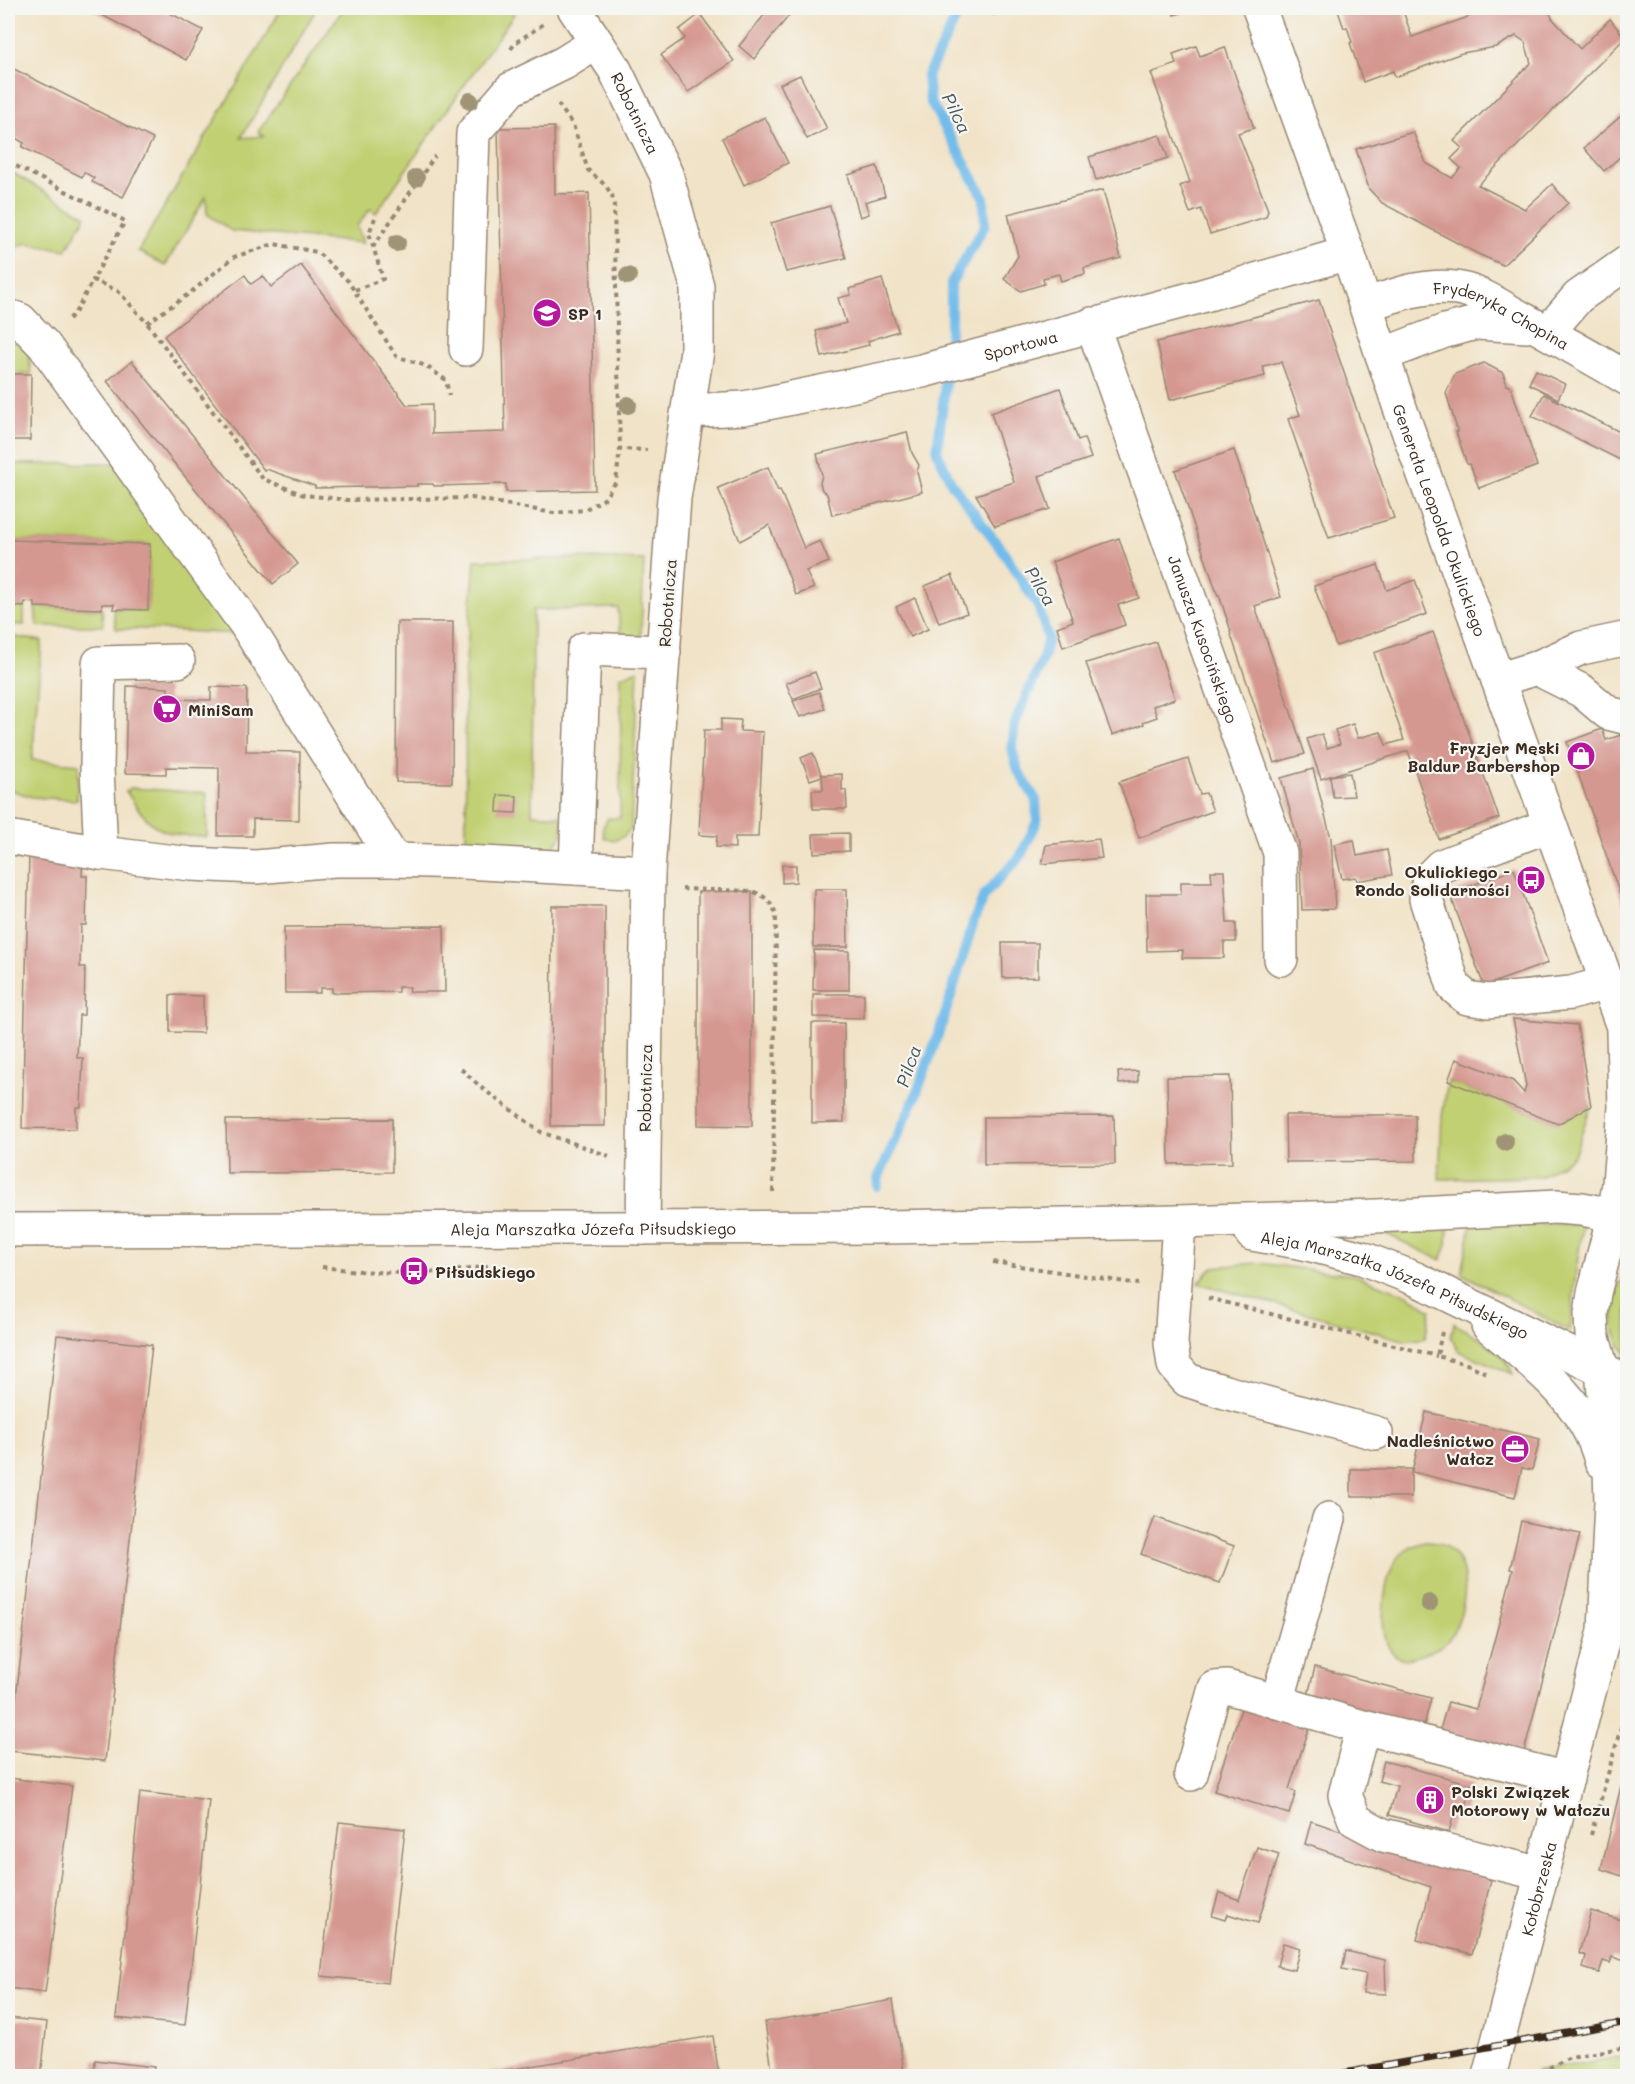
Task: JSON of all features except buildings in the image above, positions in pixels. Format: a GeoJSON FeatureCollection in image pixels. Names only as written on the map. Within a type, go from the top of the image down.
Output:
{"type":"FeatureCollection","features":[{"type":"Feature","properties":{"kind":"main road","name":"Robotnicza"},"geometry":{"type":"LineString","coordinates":[[574,8],[615,70],[666,174],[696,286],[698,351],[674,498],[648,881],[643,1228]]}},
{"type":"Feature","properties":{"kind":"main road","name":"Generała Leopolda Okulickiego"},"geometry":{"type":"LineString","coordinates":[[1259,8],[1625,1036],[1625,1107],[1619,1184],[1621,1217],[1594,1293],[1591,1314],[1592,1335],[1615,1375]]}},
{"type":"Feature","properties":{"kind":"main road"},"geometry":{"type":"LineString","coordinates":[[466,349],[473,133],[511,89],[564,63],[596,42]]}},
{"type":"Feature","properties":{"kind":"main road","name":"Sportowa"},"geometry":{"type":"LineString","coordinates":[[688,411],[744,408],[922,371],[1198,297],[1348,253]]}},
{"type":"Feature","properties":{"kind":"main road"},"geometry":{"type":"LineString","coordinates":[[1382,355],[1445,331],[1476,323],[1541,329],[1578,297],[1628,262]]}},
{"type":"Feature","properties":{"kind":"main road","name":"Fryderyka Chopina"},"geometry":{"type":"LineString","coordinates":[[1366,305],[1411,290],[1432,287],[1457,288],[1480,296],[1628,379]]}},
{"type":"Feature","properties":{"kind":"main road"},"geometry":{"type":"LineString","coordinates":[[8,316],[20,320],[44,345],[245,622],[394,860]]}},
{"type":"Feature","properties":{"kind":"main road","name":"Janusza Kusocińskiego"},"geometry":{"type":"LineString","coordinates":[[1092,324],[1280,853],[1281,960]]}},
{"type":"Feature","properties":{"kind":"main road"},"geometry":{"type":"LineString","coordinates":[[1498,680],[1536,668],[1581,648],[1628,638]]}},
{"type":"Feature","properties":{"kind":"main road"},"geometry":{"type":"LineString","coordinates":[[576,868],[584,649],[664,652]]}},
{"type":"Feature","properties":{"kind":"main road"},"geometry":{"type":"LineString","coordinates":[[101,853],[97,768],[99,663],[178,661]]}},
{"type":"Feature","properties":{"kind":"main road"},"geometry":{"type":"LineString","coordinates":[[1536,668],[1582,691],[1608,713],[1628,718]]}},
{"type":"Feature","properties":{"kind":"main road"},"geometry":{"type":"LineString","coordinates":[[1550,825],[1441,866],[1429,878],[1426,899],[1454,987],[1467,998],[1488,1001],[1571,993],[1607,983]]}},
{"type":"Feature","properties":{"kind":"main road"},"geometry":{"type":"LineString","coordinates":[[8,837],[101,853],[191,864],[256,867],[334,860],[394,860],[576,868],[648,881]]}},
{"type":"Feature","properties":{"kind":"main road","name":"Aleja Marszałka Józefa Piłsudskiego"},"geometry":{"type":"LineString","coordinates":[[8,1230],[643,1228],[1179,1222],[1376,1216],[1556,1207],[1582,1209],[1621,1217]]}},
{"type":"Feature","properties":{"kind":"main road"},"geometry":{"type":"LineString","coordinates":[[1179,1222],[1171,1343],[1174,1365],[1187,1380],[1376,1433]]}},
{"type":"Feature","properties":{"kind":"main road","name":"Aleja Marszałka Józefa Piłsudskiego"},"geometry":{"type":"LineString","coordinates":[[1179,1222],[1304,1243],[1362,1258],[1450,1294],[1615,1375]]}},
{"type":"Feature","properties":{"kind":"main road"},"geometry":{"type":"LineString","coordinates":[[1450,1294],[1527,1359],[1567,1398],[1582,1417],[1599,1453],[1611,1502]]}},
{"type":"Feature","properties":{"kind":"main road","name":"Kołobrzeska"},"geometry":{"type":"LineString","coordinates":[[1605,1631],[1615,1375]]}},
{"type":"Feature","properties":{"kind":"main road"},"geometry":{"type":"LineString","coordinates":[[1277,1702],[1329,1518]]}},
{"type":"Feature","properties":{"kind":"main road","name":"Kołobrzeska"},"geometry":{"type":"LineString","coordinates":[[1489,2076],[1605,1631],[1628,1571]]}},
{"type":"Feature","properties":{"kind":"main road"},"geometry":{"type":"LineString","coordinates":[[1191,1774],[1215,1688],[1227,1687],[1364,1727],[1567,1779]]}},
{"type":"Feature","properties":{"kind":"main road"},"geometry":{"type":"LineString","coordinates":[[1364,1727],[1345,1795],[1355,1820],[1383,1835],[1542,1874]]}},
{"type":"Feature","properties":{"kind":"path"},"geometry":{"type":"LineString","coordinates":[[93,280],[118,291],[147,323],[263,479],[304,495],[348,500],[472,498],[553,513],[584,510],[604,499],[616,482],[620,449],[614,205],[612,195],[605,185],[588,170],[576,132],[553,95],[544,72]]}},
{"type":"Feature","properties":{"kind":"path"},"geometry":{"type":"LineString","coordinates":[[8,162],[125,221],[75,313],[44,345]]}},
{"type":"Feature","properties":{"kind":"path"},"geometry":{"type":"LineString","coordinates":[[355,290],[384,279],[369,233],[375,218]]}},
{"type":"Feature","properties":{"kind":"path"},"geometry":{"type":"LineString","coordinates":[[147,323],[190,293],[234,256],[274,244],[317,252],[355,290],[396,356],[426,366],[446,380],[449,396]]}},
{"type":"Feature","properties":{"kind":"path"},"geometry":{"type":"LineString","coordinates":[[620,449],[650,450]]}},
{"type":"Feature","properties":{"kind":"path"},"geometry":{"type":"LineString","coordinates":[[648,881],[752,891],[762,894],[772,903],[776,914],[772,1226]]}},
{"type":"Feature","properties":{"kind":"path"},"geometry":{"type":"LineString","coordinates":[[461,1069],[483,1089],[541,1132],[610,1157]]}},
{"type":"Feature","properties":{"kind":"path"},"geometry":{"type":"LineString","coordinates":[[988,1262],[1175,1290],[1437,1356]]}},
{"type":"Feature","properties":{"kind":"path"},"geometry":{"type":"LineString","coordinates":[[312,1265],[357,1271],[458,1272],[491,1265]]}},
{"type":"Feature","properties":{"kind":"path"},"geometry":{"type":"LineString","coordinates":[[1533,2076],[1570,2057],[1628,2047]]}},
{"type":"Feature","properties":{"kind":"green space"},"geometry":{"type":"Polygon","coordinates":[[[282,8],[317,8],[241,138],[264,136],[258,132],[344,8],[505,8],[514,14],[376,213],[370,209],[357,226],[363,243],[232,231],[207,214],[206,197],[165,266],[138,251],[282,8]]]}},
{"type":"Feature","properties":{"kind":"green space"},"geometry":{"type":"Polygon","coordinates":[[[8,170],[86,216],[66,250],[27,243],[8,250],[8,170]]]}},
{"type":"Feature","properties":{"kind":"green space"},"geometry":{"type":"Polygon","coordinates":[[[8,341],[28,345],[31,374],[8,374],[8,341]]]}},
{"type":"Feature","properties":{"kind":"green space"},"geometry":{"type":"Polygon","coordinates":[[[114,463],[236,634],[116,629],[113,609],[148,610],[150,544],[8,540],[8,464],[114,463]]]}},
{"type":"Feature","properties":{"kind":"green space"},"geometry":{"type":"Polygon","coordinates":[[[579,558],[644,560],[641,634],[638,639],[628,638],[620,631],[618,608],[533,610],[532,814],[561,816],[563,834],[553,848],[466,844],[465,670],[475,560],[579,558]]]}},
{"type":"Feature","properties":{"kind":"green space"},"geometry":{"type":"Polygon","coordinates":[[[8,606],[24,607],[24,625],[8,624],[8,606]]]}},
{"type":"Feature","properties":{"kind":"green space"},"geometry":{"type":"Polygon","coordinates":[[[35,607],[102,609],[103,626],[37,626],[35,607]]]}},
{"type":"Feature","properties":{"kind":"green space"},"geometry":{"type":"Polygon","coordinates":[[[8,636],[42,641],[32,760],[79,764],[77,800],[32,797],[8,789],[8,636]]]}},
{"type":"Feature","properties":{"kind":"green space"},"geometry":{"type":"Polygon","coordinates":[[[638,670],[631,829],[614,841],[604,838],[603,828],[608,818],[620,818],[621,676],[638,670]]]}},
{"type":"Feature","properties":{"kind":"green space"},"geometry":{"type":"Polygon","coordinates":[[[131,788],[207,793],[207,837],[178,835],[151,823],[126,791],[131,788]]]}},
{"type":"Feature","properties":{"kind":"green space"},"geometry":{"type":"Polygon","coordinates":[[[1448,1081],[1557,1123],[1591,1106],[1574,1156],[1540,1177],[1439,1179],[1442,1116],[1448,1081]]]}},
{"type":"Feature","properties":{"kind":"green space"},"geometry":{"type":"Polygon","coordinates":[[[1471,1224],[1583,1225],[1570,1331],[1462,1274],[1471,1224]]]}},
{"type":"Feature","properties":{"kind":"green space"},"geometry":{"type":"Polygon","coordinates":[[[1448,1227],[1447,1245],[1441,1260],[1382,1232],[1448,1227]]]}},
{"type":"Feature","properties":{"kind":"green space"},"geometry":{"type":"Polygon","coordinates":[[[1258,1263],[1354,1275],[1406,1294],[1431,1310],[1425,1338],[1406,1341],[1198,1283],[1213,1267],[1258,1263]]]}},
{"type":"Feature","properties":{"kind":"green space"},"geometry":{"type":"Polygon","coordinates":[[[1627,1273],[1627,1355],[1616,1336],[1612,1314],[1616,1292],[1627,1273]]]}},
{"type":"Feature","properties":{"kind":"green space"},"geometry":{"type":"Polygon","coordinates":[[[1454,1323],[1503,1357],[1513,1374],[1458,1351],[1451,1338],[1454,1323]]]}},
{"type":"Feature","properties":{"kind":"green space"},"geometry":{"type":"Polygon","coordinates":[[[1614,1393],[1627,1400],[1627,1480],[1614,1393]]]}},
{"type":"Feature","properties":{"kind":"green space"},"geometry":{"type":"Polygon","coordinates":[[[1425,1542],[1440,1545],[1452,1551],[1459,1562],[1464,1574],[1463,1603],[1460,1617],[1448,1640],[1429,1652],[1412,1658],[1401,1658],[1392,1652],[1384,1630],[1386,1587],[1389,1575],[1399,1557],[1425,1542]]]}},
{"type":"Feature","properties":{"kind":"green space"},"geometry":{"type":"Polygon","coordinates":[[[1627,2056],[1627,2076],[1537,2076],[1537,2071],[1627,2056]]]}},
{"type":"Feature","properties":{"kind":"waterway","name":"Pilca"},"geometry":{"type":"LineString","coordinates":[[877,1186],[879,1176],[915,1098],[943,1021],[974,920],[985,894],[1020,857],[1037,822],[1036,800],[1018,770],[1012,749],[1015,723],[1043,658],[1048,638],[1038,606],[1002,550],[952,484],[937,451],[951,321],[951,283],[985,225],[984,198],[930,101],[927,76],[961,8]]}},
{"type":"Feature","properties":{"kind":"railway"},"geometry":{"type":"LineString","coordinates":[[1327,2076],[1628,2022]]}},
{"type":"Feature","properties":{"kind":"place","name":"SP 1"},"geometry":{"type":"Point","coordinates":[547,313]}},
{"type":"Feature","properties":{"kind":"place","name":"MiniSam"},"geometry":{"type":"Point","coordinates":[167,709]}},
{"type":"Feature","properties":{"kind":"place","name":"Fryzjer Męski Baldur Barbershop"},"geometry":{"type":"Point","coordinates":[1581,756]}},
{"type":"Feature","properties":{"kind":"place","name":"Okulickiego - Rondo Solidarności"},"geometry":{"type":"Point","coordinates":[1531,880]}},
{"type":"Feature","properties":{"kind":"place","name":"Piłsudskiego"},"geometry":{"type":"Point","coordinates":[414,1271]}},
{"type":"Feature","properties":{"kind":"place","name":"Nadleśnictwo Wałcz"},"geometry":{"type":"Point","coordinates":[1515,1449]}},
{"type":"Feature","properties":{"kind":"place","name":"Polski Związek Motorowy w Wałczu"},"geometry":{"type":"Point","coordinates":[1430,1800]}}]}
